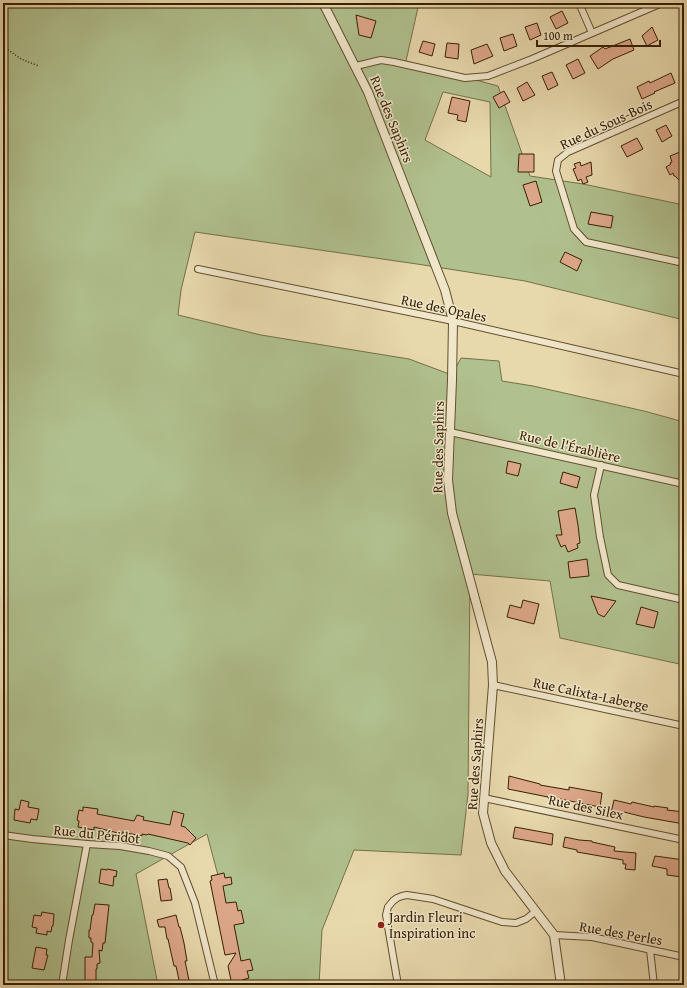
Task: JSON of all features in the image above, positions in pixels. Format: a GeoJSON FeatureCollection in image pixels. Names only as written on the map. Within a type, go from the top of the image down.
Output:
{"type":"FeatureCollection","features":[{"type":"Feature","properties":{"kind":"street","name":"Rue des Saphirs"},"geometry":{"type":"LineString","coordinates":[[323,3],[356,66],[371,99],[445,290],[453,321],[448,480],[452,513],[492,662],[493,685],[483,814],[491,843],[505,871],[554,935],[561,985]]}},
{"type":"Feature","properties":{"kind":"street"},"geometry":{"type":"LineString","coordinates":[[579,3],[592,33]]}},
{"type":"Feature","properties":{"kind":"street"},"geometry":{"type":"LineString","coordinates":[[356,66],[381,60],[465,78],[488,76],[662,3]]}},
{"type":"Feature","properties":{"kind":"street","name":"Rue du Sous-Bois"},"geometry":{"type":"LineString","coordinates":[[683,103],[568,152],[558,160],[556,171],[574,229],[586,242],[684,263]]}},
{"type":"Feature","properties":{"kind":"street","name":"Rue des Opales"},"geometry":{"type":"LineString","coordinates":[[198,269],[453,321],[684,374]]}},
{"type":"Feature","properties":{"kind":"street","name":"Rue de l'Érablière"},"geometry":{"type":"LineString","coordinates":[[450,432],[684,484]]}},
{"type":"Feature","properties":{"kind":"street"},"geometry":{"type":"LineString","coordinates":[[601,465],[594,495],[600,537],[608,575],[618,585],[684,600]]}},
{"type":"Feature","properties":{"kind":"street","name":"Rue Calixta-Laberge"},"geometry":{"type":"LineString","coordinates":[[493,685],[684,726]]}},
{"type":"Feature","properties":{"kind":"street","name":"Rue des Silex"},"geometry":{"type":"LineString","coordinates":[[484,798],[684,840]]}},
{"type":"Feature","properties":{"kind":"street","name":"Rue du Péridot"},"geometry":{"type":"LineString","coordinates":[[3,835],[32,839],[120,846],[168,856],[180,867],[195,903],[215,985]]}},
{"type":"Feature","properties":{"kind":"street"},"geometry":{"type":"LineString","coordinates":[[62,985],[87,844]]}},
{"type":"Feature","properties":{"kind":"street"},"geometry":{"type":"LineString","coordinates":[[398,985],[386,915],[388,907],[397,898],[407,895],[432,899],[502,922],[516,923],[526,919],[536,911]]}},
{"type":"Feature","properties":{"kind":"street","name":"Rue des Perles"},"geometry":{"type":"LineString","coordinates":[[554,935],[592,938],[684,957]]}},
{"type":"Feature","properties":{"kind":"street"},"geometry":{"type":"LineString","coordinates":[[650,950],[654,985]]}},
{"type":"Feature","properties":{"kind":"path"},"geometry":{"type":"LineString","coordinates":[[3,46],[21,59],[39,66]]}},
{"type":"Feature","properties":{"kind":"green space"},"geometry":{"type":"Polygon","coordinates":[[[3,3],[419,3],[406,61],[498,86],[530,176],[583,184],[684,205],[684,320],[525,281],[195,232],[181,290],[178,315],[261,335],[409,359],[452,375],[461,358],[499,361],[502,381],[533,386],[644,411],[684,422],[684,665],[560,638],[550,581],[470,574],[468,794],[461,855],[354,850],[322,930],[319,985],[247,985],[207,834],[136,874],[158,985],[3,985],[3,3]],[[443,92],[425,140],[491,177],[490,102],[443,92]]]}},
{"type":"Feature","properties":{"kind":"building"},"geometry":{"type":"Polygon","coordinates":[[[562,11],[568,23],[556,29],[550,17],[562,11]]]}},
{"type":"Feature","properties":{"kind":"building"},"geometry":{"type":"Polygon","coordinates":[[[356,15],[376,21],[371,38],[359,35],[356,15]]]}},
{"type":"Feature","properties":{"kind":"building"},"geometry":{"type":"Polygon","coordinates":[[[537,23],[541,35],[530,40],[525,27],[537,23]]]}},
{"type":"Feature","properties":{"kind":"building"},"geometry":{"type":"Polygon","coordinates":[[[652,27],[658,40],[647,46],[642,36],[652,27]]]}},
{"type":"Feature","properties":{"kind":"building"},"geometry":{"type":"Polygon","coordinates":[[[513,34],[517,46],[504,51],[500,38],[513,34]]]}},
{"type":"Feature","properties":{"kind":"building"},"geometry":{"type":"Polygon","coordinates":[[[630,39],[634,50],[613,59],[598,69],[590,56],[603,47],[605,49],[630,39]]]}},
{"type":"Feature","properties":{"kind":"building"},"geometry":{"type":"Polygon","coordinates":[[[423,41],[435,44],[432,56],[419,52],[423,41]]]}},
{"type":"Feature","properties":{"kind":"building"},"geometry":{"type":"Polygon","coordinates":[[[447,43],[459,44],[458,59],[445,57],[447,43]]]}},
{"type":"Feature","properties":{"kind":"building"},"geometry":{"type":"Polygon","coordinates":[[[487,44],[493,56],[474,64],[471,50],[487,44]]]}},
{"type":"Feature","properties":{"kind":"building"},"geometry":{"type":"Polygon","coordinates":[[[578,59],[585,73],[573,79],[566,65],[578,59]]]}},
{"type":"Feature","properties":{"kind":"building"},"geometry":{"type":"Polygon","coordinates":[[[552,72],[558,85],[548,90],[542,76],[552,72]]]}},
{"type":"Feature","properties":{"kind":"building"},"geometry":{"type":"Polygon","coordinates":[[[671,73],[675,83],[642,99],[637,87],[649,81],[650,83],[671,73]]]}},
{"type":"Feature","properties":{"kind":"building"},"geometry":{"type":"Polygon","coordinates":[[[527,82],[535,95],[523,101],[517,88],[527,82]]]}},
{"type":"Feature","properties":{"kind":"building"},"geometry":{"type":"Polygon","coordinates":[[[504,91],[510,102],[499,108],[493,97],[504,91]]]}},
{"type":"Feature","properties":{"kind":"building"},"geometry":{"type":"Polygon","coordinates":[[[452,97],[470,101],[466,122],[457,120],[458,115],[448,113],[452,97]]]}},
{"type":"Feature","properties":{"kind":"building"},"geometry":{"type":"Polygon","coordinates":[[[666,125],[672,136],[662,142],[656,130],[666,125]]]}},
{"type":"Feature","properties":{"kind":"building"},"geometry":{"type":"Polygon","coordinates":[[[637,138],[643,149],[627,157],[621,146],[637,138]]]}},
{"type":"Feature","properties":{"kind":"building"},"geometry":{"type":"Polygon","coordinates":[[[680,152],[684,160],[684,185],[674,176],[673,173],[670,175],[666,167],[672,162],[670,156],[680,152]]]}},
{"type":"Feature","properties":{"kind":"building"},"geometry":{"type":"Polygon","coordinates":[[[519,154],[534,154],[534,172],[518,172],[519,154]]]}},
{"type":"Feature","properties":{"kind":"building"},"geometry":{"type":"Polygon","coordinates":[[[580,162],[581,166],[591,162],[592,175],[586,177],[588,182],[583,184],[581,179],[578,181],[573,169],[576,168],[574,164],[580,162]]]}},
{"type":"Feature","properties":{"kind":"building"},"geometry":{"type":"Polygon","coordinates":[[[536,181],[542,202],[530,206],[523,185],[536,181]]]}},
{"type":"Feature","properties":{"kind":"building"},"geometry":{"type":"Polygon","coordinates":[[[591,212],[613,216],[611,228],[588,224],[591,212]]]}},
{"type":"Feature","properties":{"kind":"building"},"geometry":{"type":"Polygon","coordinates":[[[565,252],[582,260],[577,271],[560,262],[565,252]]]}},
{"type":"Feature","properties":{"kind":"building"},"geometry":{"type":"Polygon","coordinates":[[[508,461],[521,464],[518,476],[506,473],[508,461]]]}},
{"type":"Feature","properties":{"kind":"building"},"geometry":{"type":"Polygon","coordinates":[[[563,472],[580,477],[577,488],[560,483],[563,472]]]}},
{"type":"Feature","properties":{"kind":"building"},"geometry":{"type":"Polygon","coordinates":[[[575,508],[580,543],[577,544],[578,548],[568,552],[565,545],[561,547],[556,535],[562,535],[558,511],[575,508]]]}},
{"type":"Feature","properties":{"kind":"building"},"geometry":{"type":"Polygon","coordinates":[[[587,559],[589,576],[570,578],[568,562],[587,559]]]}},
{"type":"Feature","properties":{"kind":"building"},"geometry":{"type":"Polygon","coordinates":[[[591,596],[616,601],[604,617],[598,614],[591,596]]]}},
{"type":"Feature","properties":{"kind":"building"},"geometry":{"type":"Polygon","coordinates":[[[523,600],[539,604],[534,624],[507,617],[510,605],[521,608],[523,600]]]}},
{"type":"Feature","properties":{"kind":"building"},"geometry":{"type":"Polygon","coordinates":[[[641,607],[658,612],[654,628],[636,624],[641,607]]]}},
{"type":"Feature","properties":{"kind":"building"},"geometry":{"type":"Polygon","coordinates":[[[509,776],[540,785],[569,790],[569,787],[602,793],[600,807],[560,799],[559,801],[548,797],[508,789],[509,776]]]}},
{"type":"Feature","properties":{"kind":"building"},"geometry":{"type":"Polygon","coordinates":[[[21,800],[29,802],[28,807],[39,809],[37,820],[31,819],[30,823],[14,820],[15,809],[19,810],[21,800]]]}},
{"type":"Feature","properties":{"kind":"building"},"geometry":{"type":"Polygon","coordinates":[[[614,800],[631,804],[632,802],[654,807],[668,808],[667,810],[684,812],[684,824],[624,812],[623,815],[611,813],[614,800]]]}},
{"type":"Feature","properties":{"kind":"building"},"geometry":{"type":"Polygon","coordinates":[[[83,807],[98,809],[97,814],[134,821],[137,815],[144,817],[143,820],[170,825],[173,811],[184,814],[181,826],[185,827],[196,838],[190,845],[188,843],[148,834],[142,834],[142,836],[122,832],[122,834],[94,827],[94,830],[78,827],[79,821],[77,820],[79,810],[83,811],[83,807]]]}},
{"type":"Feature","properties":{"kind":"building"},"geometry":{"type":"Polygon","coordinates":[[[515,827],[553,834],[552,845],[513,838],[515,827]]]}},
{"type":"Feature","properties":{"kind":"building"},"geometry":{"type":"Polygon","coordinates":[[[565,837],[592,841],[615,847],[614,851],[636,853],[635,870],[625,869],[626,864],[623,864],[623,860],[577,852],[577,850],[563,847],[565,837]]]}},
{"type":"Feature","properties":{"kind":"building"},"geometry":{"type":"Polygon","coordinates":[[[655,856],[684,860],[682,877],[667,875],[667,869],[652,866],[655,856]]]}},
{"type":"Feature","properties":{"kind":"building"},"geometry":{"type":"Polygon","coordinates":[[[101,869],[117,871],[116,877],[114,876],[113,886],[99,883],[101,869]]]}},
{"type":"Feature","properties":{"kind":"building"},"geometry":{"type":"Polygon","coordinates":[[[224,873],[225,878],[231,877],[232,884],[223,886],[226,903],[236,902],[238,911],[241,910],[244,923],[234,925],[241,961],[250,959],[253,970],[247,971],[249,978],[242,980],[243,984],[239,985],[232,985],[228,966],[236,953],[225,955],[210,881],[212,880],[211,876],[224,873]]]}},
{"type":"Feature","properties":{"kind":"building"},"geometry":{"type":"Polygon","coordinates":[[[167,879],[172,900],[161,901],[158,880],[167,879]]]}},
{"type":"Feature","properties":{"kind":"building"},"geometry":{"type":"Polygon","coordinates":[[[95,904],[109,905],[105,943],[103,943],[102,951],[99,950],[100,963],[97,964],[96,969],[96,985],[85,985],[85,957],[92,957],[93,943],[91,942],[91,938],[89,938],[89,930],[95,904]]]}},
{"type":"Feature","properties":{"kind":"building"},"geometry":{"type":"Polygon","coordinates":[[[42,912],[54,914],[51,932],[47,931],[47,935],[36,933],[37,928],[32,927],[34,915],[41,916],[42,912]]]}},
{"type":"Feature","properties":{"kind":"building"},"geometry":{"type":"Polygon","coordinates":[[[176,915],[184,943],[187,961],[185,961],[190,985],[180,985],[165,927],[159,927],[157,920],[176,915]]]}},
{"type":"Feature","properties":{"kind":"building"},"geometry":{"type":"Polygon","coordinates":[[[36,947],[47,949],[46,955],[48,955],[44,970],[32,968],[36,947]]]}},
{"type":"Feature","properties":{"kind":"place","name":"Jardin Fleuri Inspiration inc"},"geometry":{"type":"Point","coordinates":[381,925]}}]}
